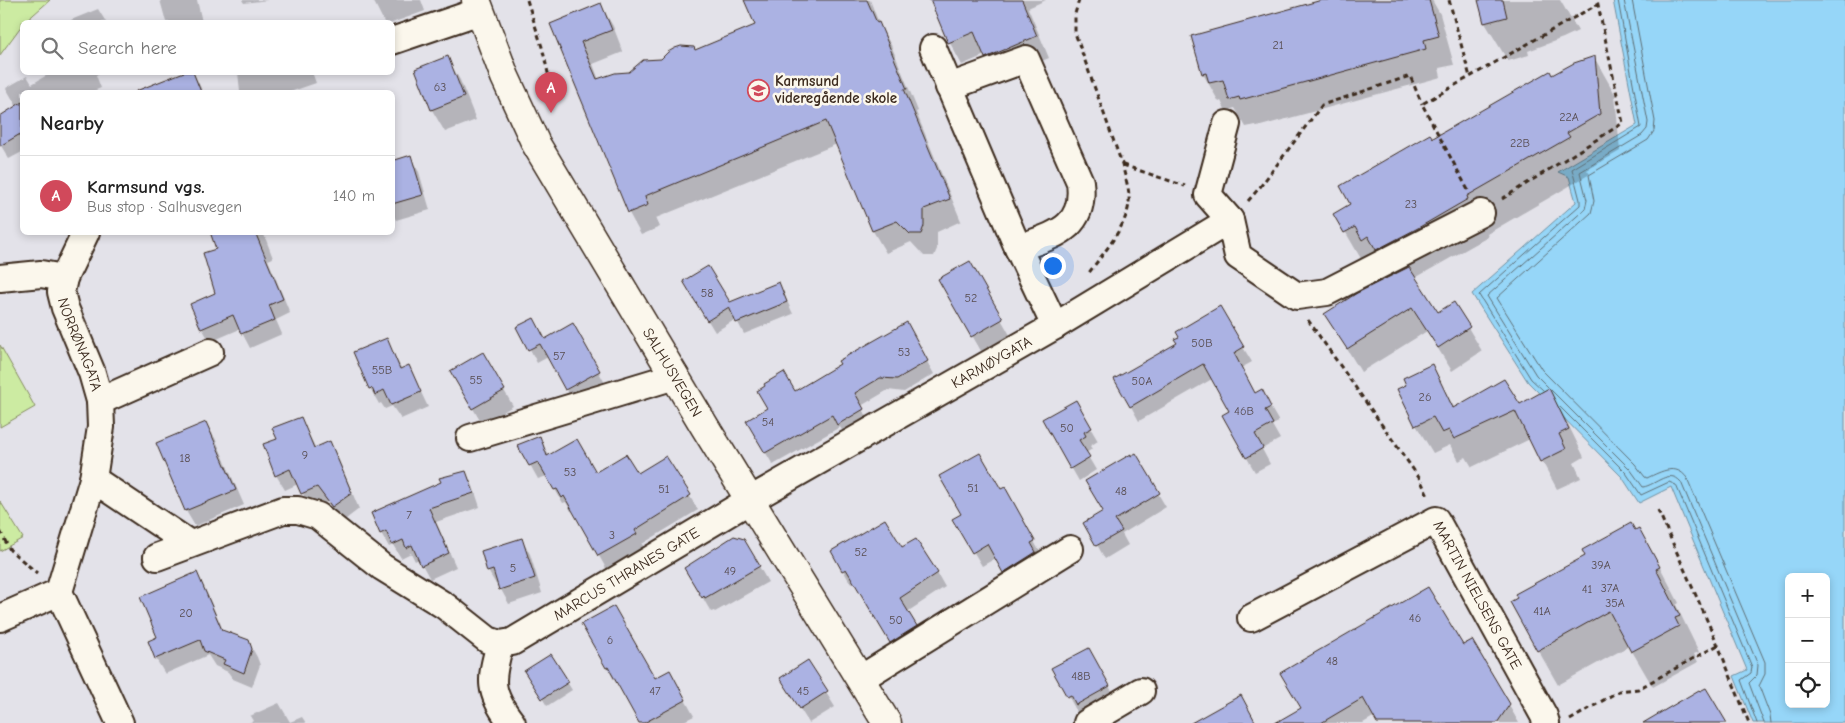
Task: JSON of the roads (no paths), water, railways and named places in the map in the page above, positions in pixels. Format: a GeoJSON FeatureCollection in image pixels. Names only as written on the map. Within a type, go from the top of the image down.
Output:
{"type":"FeatureCollection","features":[{"type":"Feature","properties":{"kind":"main road","name":"SALHUSVEGEN"},"geometry":{"type":"LineString","coordinates":[[478,5],[505,77],[536,144],[750,500],[887,723]]}},
{"type":"Feature","properties":{"kind":"street","name":"SALHUSVEGEN"},"geometry":{"type":"LineString","coordinates":[[395,40],[478,5]]}},
{"type":"Feature","properties":{"kind":"street"},"geometry":{"type":"LineString","coordinates":[[933,48],[1018,248],[1055,326]]}},
{"type":"Feature","properties":{"kind":"street"},"geometry":{"type":"LineString","coordinates":[[949,87],[1026,59],[1080,182],[1082,196],[1079,209],[1072,222],[1057,233],[1018,248]]}},
{"type":"Feature","properties":{"kind":"street"},"geometry":{"type":"LineString","coordinates":[[1228,124],[1208,195],[1230,220],[1238,256],[1297,296],[1327,292],[1481,213]]}},
{"type":"Feature","properties":{"kind":"street","name":"KARMØYGATA"},"geometry":{"type":"LineString","coordinates":[[750,500],[1055,326],[1230,220]]}},
{"type":"Feature","properties":{"kind":"street","name":"NORRØNAGATA"},"geometry":{"type":"LineString","coordinates":[[59,592],[93,480],[101,427],[100,402],[92,373],[65,308],[61,292],[64,278],[85,235]]}},
{"type":"Feature","properties":{"kind":"street"},"geometry":{"type":"LineString","coordinates":[[0,278],[41,274],[64,278]]}},
{"type":"Feature","properties":{"kind":"street","name":"NORRØNAGATA"},"geometry":{"type":"LineString","coordinates":[[100,402],[210,352]]}},
{"type":"Feature","properties":{"kind":"street"},"geometry":{"type":"LineString","coordinates":[[470,438],[675,376]]}},
{"type":"Feature","properties":{"kind":"street"},"geometry":{"type":"LineString","coordinates":[[93,480],[190,544]]}},
{"type":"Feature","properties":{"kind":"street","name":"MARCUS THRANES GATE"},"geometry":{"type":"LineString","coordinates":[[500,644],[512,642],[750,500]]}},
{"type":"Feature","properties":{"kind":"street"},"geometry":{"type":"LineString","coordinates":[[157,558],[283,510],[298,510],[318,516],[382,567],[445,606],[488,640],[500,644],[492,681],[499,704],[512,723]]}},
{"type":"Feature","properties":{"kind":"street","name":"MARTIN NIELSENS GATE"},"geometry":{"type":"LineString","coordinates":[[1251,618],[1436,520],[1544,716],[1546,723]]}},
{"type":"Feature","properties":{"kind":"street"},"geometry":{"type":"LineString","coordinates":[[860,678],[1070,549]]}},
{"type":"Feature","properties":{"kind":"street"},"geometry":{"type":"LineString","coordinates":[[0,618],[59,592],[120,723]]}},
{"type":"Feature","properties":{"kind":"street"},"geometry":{"type":"LineString","coordinates":[[1087,723],[1141,691]]}},
{"type":"Feature","properties":{"kind":"water"},"geometry":{"type":"Polygon","coordinates":[[[1613,0],[1845,0],[1845,723],[1753,723],[1734,676],[1747,670],[1671,487],[1639,503],[1622,477],[1528,382],[1472,294],[1576,202],[1569,177],[1558,172],[1637,125],[1613,0]]]}},
{"type":"Feature","properties":{"kind":"place","name":"Karmsund videregående skole"},"geometry":{"type":"Point","coordinates":[759,90]}},
{"type":"Feature","properties":{"kind":"place","name":"Karmsund vgs."},"geometry":{"type":"Point","coordinates":[551,113]}}]}
